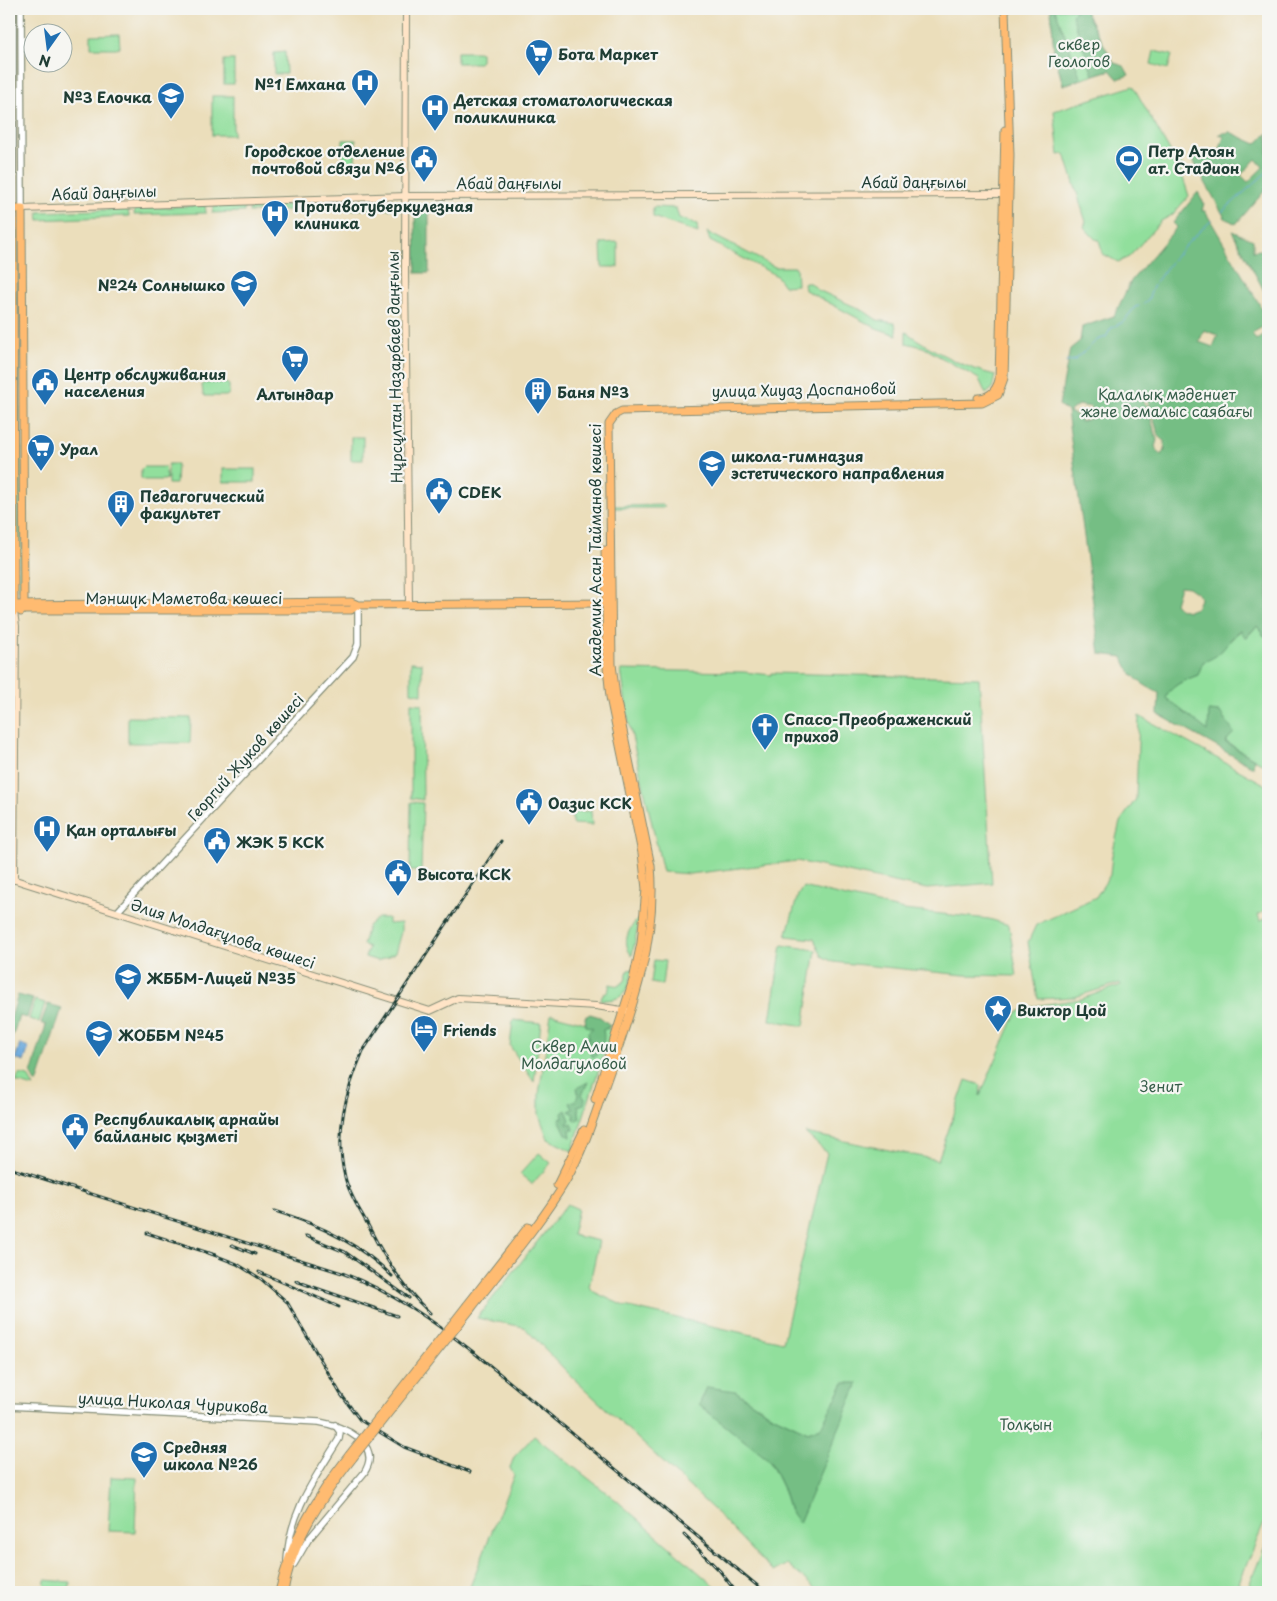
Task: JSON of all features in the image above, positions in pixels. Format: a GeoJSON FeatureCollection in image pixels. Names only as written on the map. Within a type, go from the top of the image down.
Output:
{"type":"FeatureCollection","features":[{"type":"Feature","properties":{"kind":"main road","name":"Нұрсұлтан Назарбаев даңғылы"},"geometry":{"type":"LineString","coordinates":[[406,9],[409,605]]}},
{"type":"Feature","properties":{"kind":"main road"},"geometry":{"type":"LineString","coordinates":[[1000,9],[1006,194]]}},
{"type":"Feature","properties":{"kind":"main road"},"geometry":{"type":"LineString","coordinates":[[1005,9],[1006,194]]}},
{"type":"Feature","properties":{"kind":"main road","name":"Абай даңғылы"},"geometry":{"type":"LineString","coordinates":[[11,209],[406,196],[1006,194]]}},
{"type":"Feature","properties":{"kind":"main road","name":"улица Хиуаз Доспановой"},"geometry":{"type":"LineString","coordinates":[[615,411],[625,407],[984,398],[994,393],[1000,372],[1006,194]]}},
{"type":"Feature","properties":{"kind":"main road","name":"улица Хиуаз Доспановой"},"geometry":{"type":"LineString","coordinates":[[615,411],[982,403],[990,400],[998,395],[1004,378],[1006,194]]}},
{"type":"Feature","properties":{"kind":"main road"},"geometry":{"type":"LineString","coordinates":[[11,209],[13,609],[16,626],[11,879]]}},
{"type":"Feature","properties":{"kind":"main road"},"geometry":{"type":"LineString","coordinates":[[22,209],[24,604]]}},
{"type":"Feature","properties":{"kind":"main road"},"geometry":{"type":"LineString","coordinates":[[13,342],[23,342]]}},
{"type":"Feature","properties":{"kind":"main road","name":"Академик Асан Тайманов көшесі"},"geometry":{"type":"LineString","coordinates":[[351,1456],[469,1307],[538,1214],[571,1162],[627,1011],[640,950],[646,889],[642,853],[616,697],[608,603],[609,424],[615,411]]}},
{"type":"Feature","properties":{"kind":"main road"},"geometry":{"type":"LineString","coordinates":[[13,444],[23,444]]}},
{"type":"Feature","properties":{"kind":"main road","name":"Мәншүк Мәметова көшесі"},"geometry":{"type":"LineString","coordinates":[[13,609],[24,604],[351,602],[358,606]]}},
{"type":"Feature","properties":{"kind":"main road","name":"Мәншүк Мәметова көшесі"},"geometry":{"type":"LineString","coordinates":[[13,609],[351,610],[358,606],[608,603]]}},
{"type":"Feature","properties":{"kind":"main road","name":"Әлия Молдағұлова көшесі"},"geometry":{"type":"LineString","coordinates":[[11,879],[430,1011],[458,998],[596,1006],[627,1011]]}},
{"type":"Feature","properties":{"kind":"main road"},"geometry":{"type":"LineString","coordinates":[[284,1591],[287,1560],[312,1505],[351,1456]]}},
{"type":"Feature","properties":{"kind":"main road"},"geometry":{"type":"LineString","coordinates":[[284,1591],[304,1530],[351,1456]]}},
{"type":"Feature","properties":{"kind":"street"},"geometry":{"type":"LineString","coordinates":[[11,209],[13,9]]}},
{"type":"Feature","properties":{"kind":"street"},"geometry":{"type":"LineString","coordinates":[[21,9],[22,209]]}},
{"type":"Feature","properties":{"kind":"street","name":"Георгий Жуков көшесі"},"geometry":{"type":"LineString","coordinates":[[118,912],[353,657],[358,644],[358,606]]}},
{"type":"Feature","properties":{"kind":"street","name":"улица Николая Чурикова"},"geometry":{"type":"LineString","coordinates":[[9,1406],[189,1414],[335,1425]]}},
{"type":"Feature","properties":{"kind":"street"},"geometry":{"type":"LineString","coordinates":[[287,1578],[308,1540],[364,1473],[370,1462],[368,1449],[350,1432],[335,1425]]}},
{"type":"Feature","properties":{"kind":"street"},"geometry":{"type":"LineString","coordinates":[[287,1560],[288,1535],[298,1510],[339,1439],[340,1432],[335,1425]]}},
{"type":"Feature","properties":{"kind":"street"},"geometry":{"type":"LineString","coordinates":[[339,1439],[350,1432]]}},
{"type":"Feature","properties":{"kind":"green space","name":"сквер Геологов"},"geometry":{"type":"Polygon","coordinates":[[[1051,9],[1084,9],[1117,68],[1063,85],[1054,51],[1051,9]]]}},
{"type":"Feature","properties":{"kind":"green space"},"geometry":{"type":"Polygon","coordinates":[[[1051,9],[1055,9],[1081,79],[1063,85],[1054,51],[1051,9]]]}},
{"type":"Feature","properties":{"kind":"green space"},"geometry":{"type":"Polygon","coordinates":[[[1077,9],[1084,9],[1114,63],[1124,66],[1129,75],[1118,79],[1110,70],[1093,75],[1072,15],[1077,9]]]}},
{"type":"Feature","properties":{"kind":"green space"},"geometry":{"type":"Polygon","coordinates":[[[119,34],[120,48],[91,48],[91,35],[119,34]]]}},
{"type":"Feature","properties":{"kind":"green space"},"geometry":{"type":"Polygon","coordinates":[[[1154,51],[1172,55],[1168,69],[1151,64],[1154,51]]]}},
{"type":"Feature","properties":{"kind":"green space"},"geometry":{"type":"Polygon","coordinates":[[[285,52],[286,74],[274,74],[274,53],[285,52]]]}},
{"type":"Feature","properties":{"kind":"green space"},"geometry":{"type":"Polygon","coordinates":[[[457,52],[481,53],[481,61],[479,63],[457,63],[457,52]]]}},
{"type":"Feature","properties":{"kind":"green space"},"geometry":{"type":"Polygon","coordinates":[[[224,60],[234,60],[234,84],[224,84],[224,60]]]}},
{"type":"Feature","properties":{"kind":"green space","name":"Петр Атоян ат. Стадион"},"geometry":{"type":"Polygon","coordinates":[[[1133,86],[1172,155],[1175,155],[1183,168],[1180,169],[1189,196],[1172,215],[1161,221],[1129,257],[1118,262],[1103,254],[1099,240],[1095,239],[1084,227],[1086,222],[1065,154],[1059,155],[1054,111],[1133,86]]]}},
{"type":"Feature","properties":{"kind":"green space"},"geometry":{"type":"Polygon","coordinates":[[[212,96],[233,96],[233,135],[212,135],[212,96]]]}},
{"type":"Feature","properties":{"kind":"green space"},"geometry":{"type":"Polygon","coordinates":[[[1230,132],[1256,144],[1268,133],[1268,187],[1236,224],[1225,218],[1190,155],[1199,152],[1217,157],[1224,137],[1219,134],[1230,132]],[[1256,159],[1241,175],[1248,182],[1263,167],[1256,159]]]}},
{"type":"Feature","properties":{"kind":"green space"},"geometry":{"type":"Polygon","coordinates":[[[343,140],[356,140],[355,162],[343,162],[343,140]]]}},
{"type":"Feature","properties":{"kind":"green space","name":"Қалалық мәдениет және демалыс саябағы"},"geometry":{"type":"Polygon","coordinates":[[[1198,192],[1204,203],[1202,211],[1205,211],[1268,319],[1268,324],[1252,333],[1256,340],[1268,332],[1268,635],[1264,636],[1257,626],[1245,638],[1241,630],[1216,656],[1203,662],[1198,675],[1175,686],[1166,698],[1208,731],[1209,711],[1220,712],[1234,733],[1225,742],[1254,759],[1253,767],[1158,714],[1159,693],[1133,675],[1123,657],[1100,654],[1067,411],[1059,405],[1070,349],[1080,341],[1082,327],[1114,316],[1131,281],[1177,227],[1173,223],[1198,192]],[[1204,330],[1199,342],[1213,347],[1218,335],[1204,330]],[[1145,399],[1143,401],[1147,405],[1157,440],[1155,447],[1161,455],[1165,451],[1164,441],[1159,437],[1149,403],[1145,399]],[[1078,405],[1069,412],[1081,417],[1080,422],[1095,417],[1091,407],[1078,405]],[[1180,586],[1175,603],[1180,609],[1188,611],[1196,608],[1200,599],[1199,595],[1188,587],[1180,586]]]}},
{"type":"Feature","properties":{"kind":"green space"},"geometry":{"type":"Polygon","coordinates":[[[392,202],[392,209],[337,210],[336,205],[339,203],[392,202]]]}},
{"type":"Feature","properties":{"kind":"green space"},"geometry":{"type":"Polygon","coordinates":[[[244,204],[244,212],[212,213],[214,206],[244,204]]]}},
{"type":"Feature","properties":{"kind":"green space"},"geometry":{"type":"Polygon","coordinates":[[[301,204],[318,206],[320,210],[299,210],[301,204]]]}},
{"type":"Feature","properties":{"kind":"green space"},"geometry":{"type":"Polygon","coordinates":[[[205,205],[206,213],[134,215],[135,209],[205,205]]]}},
{"type":"Feature","properties":{"kind":"green space"},"geometry":{"type":"Polygon","coordinates":[[[250,205],[288,205],[291,210],[249,212],[250,205]]]}},
{"type":"Feature","properties":{"kind":"green space"},"geometry":{"type":"Polygon","coordinates":[[[653,207],[676,208],[679,218],[697,224],[698,233],[653,217],[653,207]]]}},
{"type":"Feature","properties":{"kind":"green space"},"geometry":{"type":"Polygon","coordinates":[[[128,209],[129,216],[39,220],[38,212],[128,209]]]}},
{"type":"Feature","properties":{"kind":"green space"},"geometry":{"type":"Polygon","coordinates":[[[415,211],[429,211],[429,273],[416,273],[415,211]]]}},
{"type":"Feature","properties":{"kind":"green space"},"geometry":{"type":"Polygon","coordinates":[[[16,230],[19,230],[19,338],[16,338],[16,230]]]}},
{"type":"Feature","properties":{"kind":"green space"},"geometry":{"type":"Polygon","coordinates":[[[1232,231],[1253,240],[1253,251],[1268,249],[1268,298],[1232,231]]]}},
{"type":"Feature","properties":{"kind":"green space"},"geometry":{"type":"Polygon","coordinates":[[[707,232],[775,267],[796,267],[797,285],[784,286],[777,276],[710,241],[707,232]]]}},
{"type":"Feature","properties":{"kind":"green space"},"geometry":{"type":"Polygon","coordinates":[[[618,242],[618,267],[602,267],[601,243],[618,242]]]}},
{"type":"Feature","properties":{"kind":"green space"},"geometry":{"type":"Polygon","coordinates":[[[804,283],[811,283],[818,290],[864,311],[877,320],[895,323],[897,335],[876,328],[805,290],[804,283]]]}},
{"type":"Feature","properties":{"kind":"green space"},"geometry":{"type":"Polygon","coordinates":[[[906,332],[949,358],[995,375],[992,389],[986,394],[979,379],[923,347],[906,343],[906,332]]]}},
{"type":"Feature","properties":{"kind":"green space"},"geometry":{"type":"Polygon","coordinates":[[[16,346],[20,346],[20,441],[16,441],[16,346]]]}},
{"type":"Feature","properties":{"kind":"green space"},"geometry":{"type":"Polygon","coordinates":[[[205,383],[226,383],[229,385],[229,394],[226,396],[205,396],[202,385],[205,383]]]}},
{"type":"Feature","properties":{"kind":"green space"},"geometry":{"type":"Polygon","coordinates":[[[351,437],[363,437],[363,460],[351,460],[351,437]]]}},
{"type":"Feature","properties":{"kind":"green space"},"geometry":{"type":"Polygon","coordinates":[[[16,447],[21,447],[22,589],[18,589],[16,447]]]}},
{"type":"Feature","properties":{"kind":"green space"},"geometry":{"type":"Polygon","coordinates":[[[168,464],[177,464],[176,484],[168,484],[168,464]]]}},
{"type":"Feature","properties":{"kind":"green space"},"geometry":{"type":"Polygon","coordinates":[[[144,467],[165,467],[167,478],[165,480],[144,480],[141,478],[141,470],[144,467]]]}},
{"type":"Feature","properties":{"kind":"green space"},"geometry":{"type":"Polygon","coordinates":[[[223,469],[255,469],[255,482],[223,482],[223,469]]]}},
{"type":"Feature","properties":{"kind":"green space"},"geometry":{"type":"Polygon","coordinates":[[[614,506],[665,506],[663,508],[613,508],[614,506]]]}},
{"type":"Feature","properties":{"kind":"green space"},"geometry":{"type":"Polygon","coordinates":[[[1257,626],[1264,636],[1268,635],[1268,767],[1209,732],[1165,698],[1175,686],[1198,675],[1202,662],[1220,652],[1242,630],[1246,638],[1257,626]]]}},
{"type":"Feature","properties":{"kind":"green space"},"geometry":{"type":"Polygon","coordinates":[[[411,662],[422,663],[422,694],[411,692],[411,662]]]}},
{"type":"Feature","properties":{"kind":"green space"},"geometry":{"type":"Polygon","coordinates":[[[621,670],[744,672],[771,675],[771,673],[979,678],[992,883],[927,889],[797,861],[690,874],[663,872],[628,719],[621,670]]]}},
{"type":"Feature","properties":{"kind":"green space"},"geometry":{"type":"Polygon","coordinates":[[[411,703],[422,704],[423,800],[411,798],[411,703]]]}},
{"type":"Feature","properties":{"kind":"green space"},"geometry":{"type":"Polygon","coordinates":[[[1139,716],[1268,786],[1268,909],[1258,915],[1260,921],[1268,917],[1268,1426],[1264,1433],[1264,1442],[1268,1514],[1235,1592],[819,1592],[787,1564],[773,1572],[713,1509],[572,1377],[524,1327],[477,1318],[567,1204],[578,1209],[572,1235],[599,1241],[589,1287],[594,1292],[624,1306],[783,1342],[827,1153],[805,1133],[938,1160],[966,1080],[981,1085],[980,1096],[1016,1013],[1034,1006],[1081,999],[1121,985],[1120,983],[1075,997],[1038,999],[1028,942],[1036,925],[1096,897],[1110,875],[1112,855],[1120,822],[1136,799],[1139,716]],[[844,1383],[821,1427],[808,1432],[770,1414],[735,1391],[784,1491],[790,1511],[844,1383]]]}},
{"type":"Feature","properties":{"kind":"green space"},"geometry":{"type":"Polygon","coordinates":[[[128,717],[191,718],[190,743],[128,743],[128,717]]]}},
{"type":"Feature","properties":{"kind":"green space"},"geometry":{"type":"Polygon","coordinates":[[[411,802],[423,803],[421,871],[410,871],[411,802]]]}},
{"type":"Feature","properties":{"kind":"green space"},"geometry":{"type":"Polygon","coordinates":[[[591,811],[592,825],[572,824],[572,812],[591,811]]]}},
{"type":"Feature","properties":{"kind":"green space"},"geometry":{"type":"Polygon","coordinates":[[[803,887],[904,910],[989,919],[1009,925],[1017,976],[964,975],[833,962],[822,956],[814,939],[786,936],[798,895],[803,887]]]}},
{"type":"Feature","properties":{"kind":"green space"},"geometry":{"type":"Polygon","coordinates":[[[377,918],[388,918],[388,924],[401,923],[401,932],[395,953],[378,961],[365,957],[369,947],[363,945],[368,926],[377,918]]]}},
{"type":"Feature","properties":{"kind":"green space"},"geometry":{"type":"Polygon","coordinates":[[[637,920],[639,921],[632,956],[627,946],[627,937],[637,920]]]}},
{"type":"Feature","properties":{"kind":"green space"},"geometry":{"type":"Polygon","coordinates":[[[782,945],[816,950],[804,1026],[770,1020],[782,945]]]}},
{"type":"Feature","properties":{"kind":"green space"},"geometry":{"type":"Polygon","coordinates":[[[654,960],[665,961],[662,985],[651,983],[654,960]]]}},
{"type":"Feature","properties":{"kind":"green space"},"geometry":{"type":"Polygon","coordinates":[[[633,969],[627,988],[621,996],[616,999],[601,1000],[602,995],[608,992],[610,984],[618,986],[625,981],[628,970],[633,969]]]}},
{"type":"Feature","properties":{"kind":"green space"},"geometry":{"type":"Polygon","coordinates":[[[18,995],[33,999],[27,1018],[19,1016],[9,1047],[9,1024],[18,995]]]}},
{"type":"Feature","properties":{"kind":"green space"},"geometry":{"type":"Polygon","coordinates":[[[35,1000],[45,1003],[39,1022],[29,1019],[35,1000]]]}},
{"type":"Feature","properties":{"kind":"green space"},"geometry":{"type":"Polygon","coordinates":[[[48,1004],[62,1008],[37,1084],[31,1074],[46,1025],[41,1023],[48,1004]]]}},
{"type":"Feature","properties":{"kind":"green space","name":"Сквер Алии Молдагуловой"},"geometry":{"type":"Polygon","coordinates":[[[551,1014],[612,1030],[572,1151],[548,1139],[539,1115],[539,1094],[551,1014]]]}},
{"type":"Feature","properties":{"kind":"green space"},"geometry":{"type":"Polygon","coordinates":[[[590,1014],[600,1017],[611,1026],[603,1030],[603,1042],[596,1050],[597,1055],[592,1057],[590,1054],[594,1043],[591,1041],[589,1045],[583,1039],[589,1038],[588,1032],[593,1028],[586,1026],[585,1017],[590,1014]]]}},
{"type":"Feature","properties":{"kind":"green space"},"geometry":{"type":"Polygon","coordinates":[[[513,1020],[541,1023],[534,1082],[510,1046],[513,1020]]]}},
{"type":"Feature","properties":{"kind":"green space"},"geometry":{"type":"Polygon","coordinates":[[[19,1074],[28,1076],[34,1087],[16,1082],[19,1074]]]}},
{"type":"Feature","properties":{"kind":"green space"},"geometry":{"type":"Polygon","coordinates":[[[588,1082],[582,1095],[585,1098],[584,1104],[578,1106],[580,1118],[576,1121],[574,1115],[569,1111],[573,1109],[570,1103],[575,1101],[577,1097],[577,1088],[588,1082]]]}},
{"type":"Feature","properties":{"kind":"green space"},"geometry":{"type":"Polygon","coordinates":[[[566,1110],[570,1120],[567,1124],[572,1124],[574,1130],[570,1130],[571,1137],[566,1134],[559,1119],[563,1118],[562,1113],[566,1110]]]}},
{"type":"Feature","properties":{"kind":"green space"},"geometry":{"type":"Polygon","coordinates":[[[539,1153],[551,1163],[532,1184],[520,1174],[539,1153]]]}},
{"type":"Feature","properties":{"kind":"green space"},"geometry":{"type":"Polygon","coordinates":[[[844,1383],[858,1383],[799,1523],[790,1511],[784,1491],[770,1461],[699,1405],[707,1387],[735,1391],[770,1414],[808,1432],[821,1427],[844,1383]]]}},
{"type":"Feature","properties":{"kind":"green space"},"geometry":{"type":"Polygon","coordinates":[[[534,1436],[616,1500],[721,1592],[468,1592],[514,1475],[510,1468],[514,1457],[534,1436]]]}},
{"type":"Feature","properties":{"kind":"green space"},"geometry":{"type":"Polygon","coordinates":[[[111,1477],[137,1478],[135,1532],[108,1531],[111,1477]]]}},
{"type":"Feature","properties":{"kind":"green space"},"geometry":{"type":"Polygon","coordinates":[[[1268,1539],[1268,1592],[1246,1592],[1268,1539]]]}},
{"type":"Feature","properties":{"kind":"green space"},"geometry":{"type":"Polygon","coordinates":[[[45,1580],[70,1582],[69,1592],[44,1592],[45,1580]]]}},
{"type":"Feature","properties":{"kind":"water"},"geometry":{"type":"Polygon","coordinates":[[[20,1044],[29,1047],[24,1062],[15,1059],[20,1044]]]}},
{"type":"Feature","properties":{"kind":"waterway"},"geometry":{"type":"LineString","coordinates":[[1222,212],[1268,171]]}},
{"type":"Feature","properties":{"kind":"waterway"},"geometry":{"type":"LineString","coordinates":[[1144,304],[1149,298],[1153,287],[1173,260],[1211,221]]}},
{"type":"Feature","properties":{"kind":"waterway"},"geometry":{"type":"LineString","coordinates":[[1066,362],[1075,360],[1097,340],[1106,337],[1111,328],[1123,322],[1135,307],[1139,306]]}},
{"type":"Feature","properties":{"kind":"railway"},"geometry":{"type":"LineString","coordinates":[[430,1313],[412,1294],[389,1263],[349,1190],[342,1161],[341,1128],[351,1081],[363,1051],[501,841]]}},
{"type":"Feature","properties":{"kind":"railway"},"geometry":{"type":"LineString","coordinates":[[9,1168],[342,1273],[379,1289],[413,1309],[477,1355],[765,1592]]}},
{"type":"Feature","properties":{"kind":"railway"},"geometry":{"type":"LineString","coordinates":[[275,1211],[307,1222],[338,1236],[366,1254],[392,1276]]}},
{"type":"Feature","properties":{"kind":"railway"},"geometry":{"type":"LineString","coordinates":[[147,1233],[215,1255]]}},
{"type":"Feature","properties":{"kind":"railway"},"geometry":{"type":"LineString","coordinates":[[306,1236],[345,1252],[409,1298]]}},
{"type":"Feature","properties":{"kind":"railway"},"geometry":{"type":"LineString","coordinates":[[232,1245],[255,1254]]}},
{"type":"Feature","properties":{"kind":"railway"},"geometry":{"type":"LineString","coordinates":[[209,1253],[237,1264],[261,1279],[287,1302],[340,1393],[360,1420],[404,1447],[470,1472]]}},
{"type":"Feature","properties":{"kind":"railway"},"geometry":{"type":"LineString","coordinates":[[259,1272],[339,1307]]}},
{"type":"Feature","properties":{"kind":"railway"},"geometry":{"type":"LineString","coordinates":[[296,1281],[397,1316]]}},
{"type":"Feature","properties":{"kind":"railway"},"geometry":{"type":"LineString","coordinates":[[684,1535],[720,1571],[736,1592]]}},
{"type":"Feature","properties":{"kind":"place","name":"Бота Маркет"},"geometry":{"type":"Point","coordinates":[539,77]}},
{"type":"Feature","properties":{"kind":"place","name":"№1 Емхана"},"geometry":{"type":"Point","coordinates":[365,107]}},
{"type":"Feature","properties":{"kind":"place","name":"№3 Елочка"},"geometry":{"type":"Point","coordinates":[171,120]}},
{"type":"Feature","properties":{"kind":"place","name":"Детская стоматологическая поликлиника"},"geometry":{"type":"Point","coordinates":[435,132]}},
{"type":"Feature","properties":{"kind":"place","name":"Городское отделение почтовой связи №6"},"geometry":{"type":"Point","coordinates":[424,183]}},
{"type":"Feature","properties":{"kind":"place","name":"Петр Атоян ат. Стадион"},"geometry":{"type":"Point","coordinates":[1129,183]}},
{"type":"Feature","properties":{"kind":"place","name":"Противотуберкулезная клиника"},"geometry":{"type":"Point","coordinates":[275,238]}},
{"type":"Feature","properties":{"kind":"place","name":"№24 Солнышко"},"geometry":{"type":"Point","coordinates":[244,308]}},
{"type":"Feature","properties":{"kind":"place","name":"Алтындар"},"geometry":{"type":"Point","coordinates":[295,383]}},
{"type":"Feature","properties":{"kind":"place","name":"Центр обслуживания наcеления"},"geometry":{"type":"Point","coordinates":[45,406]}},
{"type":"Feature","properties":{"kind":"place","name":"Баня №3"},"geometry":{"type":"Point","coordinates":[538,415]}},
{"type":"Feature","properties":{"kind":"place","name":"Урал"},"geometry":{"type":"Point","coordinates":[41,472]}},
{"type":"Feature","properties":{"kind":"place","name":"школа-гимназия эстетического направления"},"geometry":{"type":"Point","coordinates":[712,488]}},
{"type":"Feature","properties":{"kind":"place","name":"CDEK"},"geometry":{"type":"Point","coordinates":[439,515]}},
{"type":"Feature","properties":{"kind":"place","name":"Педагогический факультет"},"geometry":{"type":"Point","coordinates":[121,528]}},
{"type":"Feature","properties":{"kind":"place","name":"Спасо-Преображенский приход"},"geometry":{"type":"Point","coordinates":[765,751]}},
{"type":"Feature","properties":{"kind":"place","name":"Оазис КСК"},"geometry":{"type":"Point","coordinates":[529,826]}},
{"type":"Feature","properties":{"kind":"place","name":"Қан орталығы"},"geometry":{"type":"Point","coordinates":[47,853]}},
{"type":"Feature","properties":{"kind":"place","name":"ЖЭК 5 КСК"},"geometry":{"type":"Point","coordinates":[217,865]}},
{"type":"Feature","properties":{"kind":"place","name":"Высота КСК"},"geometry":{"type":"Point","coordinates":[398,897]}},
{"type":"Feature","properties":{"kind":"place","name":"ЖББМ-Лицей №35"},"geometry":{"type":"Point","coordinates":[128,1001]}},
{"type":"Feature","properties":{"kind":"place","name":"Виктор Цой"},"geometry":{"type":"Point","coordinates":[998,1033]}},
{"type":"Feature","properties":{"kind":"place","name":"Friends"},"geometry":{"type":"Point","coordinates":[424,1053]}},
{"type":"Feature","properties":{"kind":"place","name":"ЖОББМ №45"},"geometry":{"type":"Point","coordinates":[99,1058]}},
{"type":"Feature","properties":{"kind":"place","name":"Республикалық арнайы байланыс қызметі"},"geometry":{"type":"Point","coordinates":[75,1151]}},
{"type":"Feature","properties":{"kind":"place","name":"Средняя школа №26"},"geometry":{"type":"Point","coordinates":[144,1479]}},
{"type":"Feature","properties":{"kind":"park label","name":"Зенит"},"geometry":{"type":"Point","coordinates":[1161,1085]}},
{"type":"Feature","properties":{"kind":"park label","name":"Толқын"},"geometry":{"type":"Point","coordinates":[1026,1423]}}]}
